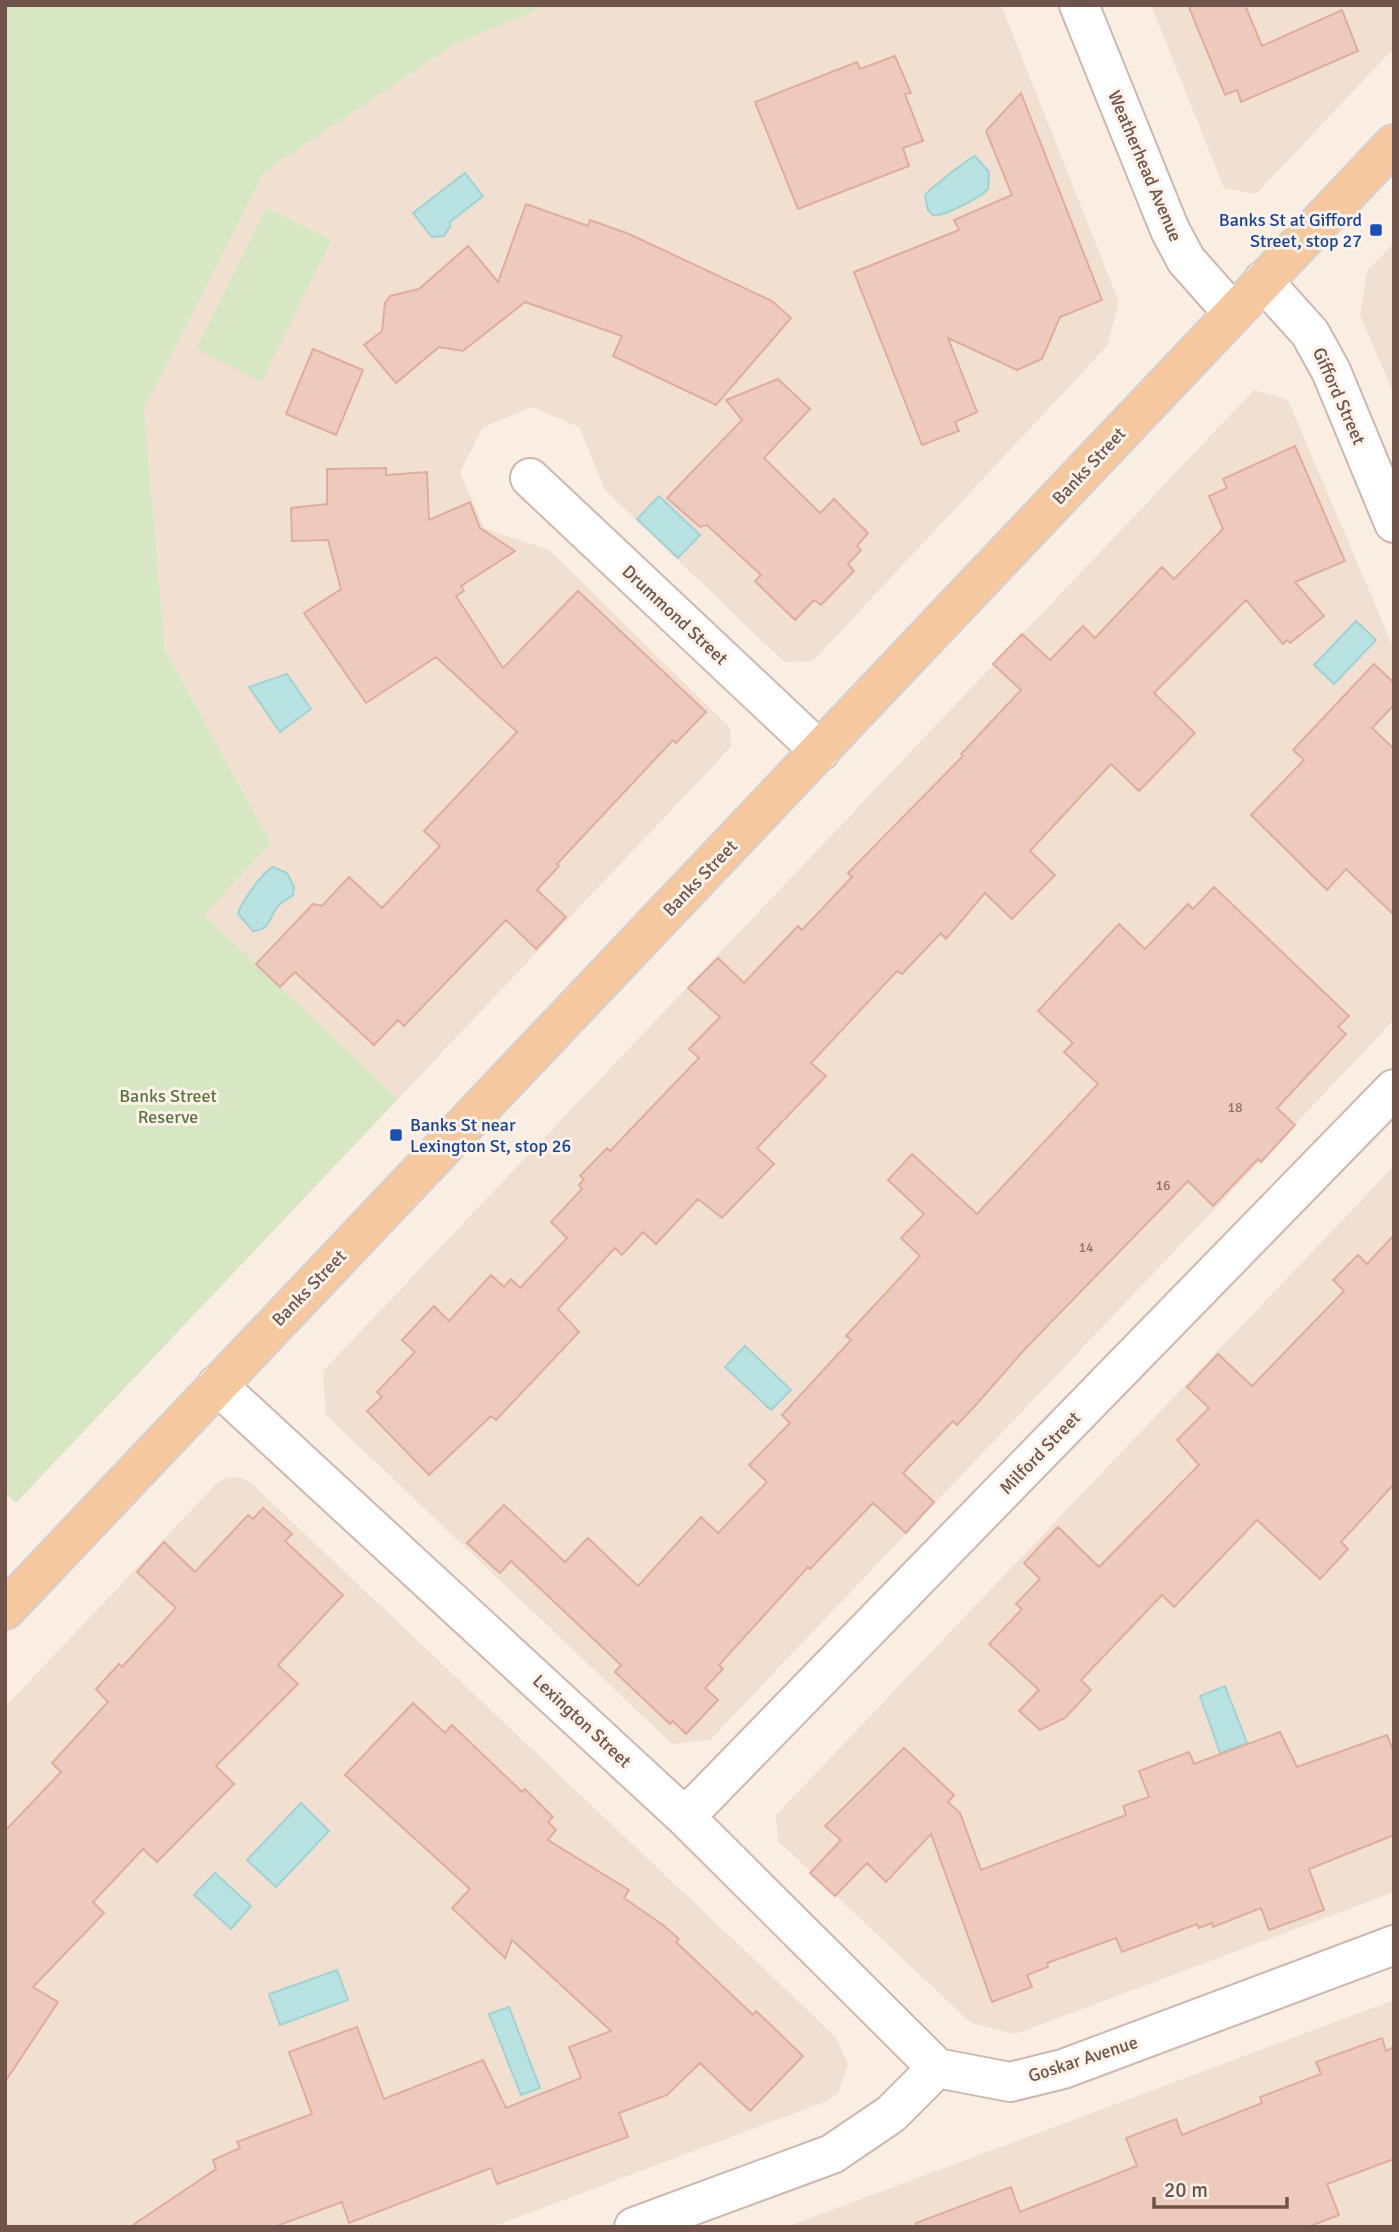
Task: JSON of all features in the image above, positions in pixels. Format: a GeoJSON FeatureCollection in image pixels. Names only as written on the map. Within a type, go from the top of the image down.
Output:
{"type":"FeatureCollection","features":[{"type":"Feature","properties":{"kind":"main road","name":"Banks Street"},"geometry":{"type":"LineString","coordinates":[[5,1610],[1394,144]]}},
{"type":"Feature","properties":{"kind":"street","name":"Weatherhead Avenue"},"geometry":{"type":"LineString","coordinates":[[1079,5],[1170,230],[1186,260],[1233,313]]}},
{"type":"Feature","properties":{"kind":"street","name":"Gifford Street"},"geometry":{"type":"LineString","coordinates":[[1263,281],[1310,333],[1331,371],[1394,523]]}},
{"type":"Feature","properties":{"kind":"street","name":"Drummond Street"},"geometry":{"type":"LineString","coordinates":[[530,478],[820,751]]}},
{"type":"Feature","properties":{"kind":"street","name":"Milford Street"},"geometry":{"type":"LineString","coordinates":[[685,1817],[1394,1089]]}},
{"type":"Feature","properties":{"kind":"street","name":"Lexington Street"},"geometry":{"type":"LineString","coordinates":[[218,1385],[685,1817],[937,2068]]}},
{"type":"Feature","properties":{"kind":"street","name":"Goskar Avenue"},"geometry":{"type":"LineString","coordinates":[[937,2068],[1010,2082],[1063,2069],[1394,1945]]}},
{"type":"Feature","properties":{"kind":"street"},"geometry":{"type":"LineString","coordinates":[[634,2227],[832,2154],[891,2114],[937,2068]]}},
{"type":"Feature","properties":{"kind":"shaded area"},"geometry":{"type":"Polygon","coordinates":[[[549,5],[1001,5],[1119,302],[1107,346],[813,661],[784,662],[605,490],[579,427],[532,407],[483,427],[460,472],[484,528],[549,550],[730,728],[731,747],[398,1099],[203,915],[271,843],[165,650],[144,409],[265,171],[455,44],[549,5]]]}},
{"type":"Feature","properties":{"kind":"shaded area"},"geometry":{"type":"Polygon","coordinates":[[[1151,5],[1394,5],[1394,48],[1256,194],[1224,188],[1151,5]]]}},
{"type":"Feature","properties":{"kind":"shaded area"},"geometry":{"type":"Polygon","coordinates":[[[1394,243],[1394,394],[1360,315],[1367,271],[1394,243]]]}},
{"type":"Feature","properties":{"kind":"shaded area"},"geometry":{"type":"Polygon","coordinates":[[[1254,390],[1288,400],[1394,649],[1394,1020],[710,1740],[672,1744],[326,1415],[323,1371],[1254,390]]]}},
{"type":"Feature","properties":{"kind":"shaded area"},"geometry":{"type":"Polygon","coordinates":[[[1394,1166],[1394,1892],[1015,2034],[971,2023],[778,1841],[776,1815],[1394,1166]]]}},
{"type":"Feature","properties":{"kind":"shaded area"},"geometry":{"type":"Polygon","coordinates":[[[239,1477],[250,1482],[836,2037],[848,2064],[838,2093],[824,2102],[492,2227],[5,2227],[5,1707],[217,1483],[226,1478],[239,1477]]]}},
{"type":"Feature","properties":{"kind":"shaded area"},"geometry":{"type":"Polygon","coordinates":[[[1394,2000],[1394,2227],[786,2227],[1394,2000]]]}},
{"type":"Feature","properties":{"kind":"green space","name":"Banks Street Reserve"},"geometry":{"type":"Polygon","coordinates":[[[5,5],[549,5],[455,44],[265,171],[144,409],[165,650],[271,843],[204,915],[398,1099],[16,1503],[5,1493],[5,5]]]}},
{"type":"Feature","properties":{"kind":"green space"},"geometry":{"type":"Polygon","coordinates":[[[266,208],[331,240],[262,382],[196,349],[266,208]]]}},
{"type":"Feature","properties":{"kind":"water"},"geometry":{"type":"Polygon","coordinates":[[[975,156],[989,172],[988,189],[962,206],[933,215],[928,210],[925,195],[975,156]]]}},
{"type":"Feature","properties":{"kind":"water"},"geometry":{"type":"Polygon","coordinates":[[[465,173],[483,196],[450,222],[444,236],[432,237],[413,213],[465,173]]]}},
{"type":"Feature","properties":{"kind":"water"},"geometry":{"type":"Polygon","coordinates":[[[659,496],[700,535],[678,558],[637,519],[659,496]]]}},
{"type":"Feature","properties":{"kind":"water"},"geometry":{"type":"Polygon","coordinates":[[[1356,621],[1376,640],[1334,684],[1314,665],[1356,621]]]}},
{"type":"Feature","properties":{"kind":"water"},"geometry":{"type":"Polygon","coordinates":[[[287,674],[311,709],[280,732],[249,687],[287,674]]]}},
{"type":"Feature","properties":{"kind":"water"},"geometry":{"type":"Polygon","coordinates":[[[273,867],[287,873],[294,887],[293,895],[278,906],[264,928],[253,931],[238,914],[253,888],[273,867]]]}},
{"type":"Feature","properties":{"kind":"water"},"geometry":{"type":"Polygon","coordinates":[[[745,1346],[791,1390],[771,1410],[725,1367],[745,1346]]]}},
{"type":"Feature","properties":{"kind":"water"},"geometry":{"type":"Polygon","coordinates":[[[1225,1686],[1247,1743],[1220,1753],[1200,1696],[1225,1686]]]}},
{"type":"Feature","properties":{"kind":"water"},"geometry":{"type":"Polygon","coordinates":[[[301,1803],[329,1831],[276,1887],[247,1860],[301,1803]]]}},
{"type":"Feature","properties":{"kind":"water"},"geometry":{"type":"Polygon","coordinates":[[[215,1873],[251,1906],[231,1929],[194,1895],[215,1873]]]}},
{"type":"Feature","properties":{"kind":"water"},"geometry":{"type":"Polygon","coordinates":[[[337,1970],[348,2000],[280,2025],[269,1994],[337,1970]]]}},
{"type":"Feature","properties":{"kind":"water"},"geometry":{"type":"Polygon","coordinates":[[[509,2007],[540,2088],[521,2095],[489,2014],[509,2007]]]}},
{"type":"Feature","properties":{"kind":"building"},"geometry":{"type":"Polygon","coordinates":[[[1188,5],[1245,5],[1262,46],[1342,10],[1358,51],[1241,102],[1237,90],[1225,95],[1188,5]]]}},
{"type":"Feature","properties":{"kind":"building"},"geometry":{"type":"Polygon","coordinates":[[[895,56],[911,93],[905,94],[923,141],[903,148],[909,166],[798,209],[755,102],[857,62],[860,69],[895,56]]]}},
{"type":"Feature","properties":{"kind":"building"},"geometry":{"type":"Polygon","coordinates":[[[1021,93],[1102,300],[1060,317],[1042,359],[1017,370],[948,338],[977,412],[955,422],[959,431],[922,445],[854,272],[959,230],[954,220],[1012,195],[986,131],[1021,93]]]}},
{"type":"Feature","properties":{"kind":"building"},"geometry":{"type":"Polygon","coordinates":[[[526,204],[588,226],[590,220],[629,234],[772,301],[791,318],[716,405],[613,356],[622,336],[525,302],[463,351],[439,347],[396,383],[364,345],[382,331],[385,303],[390,296],[419,289],[468,246],[498,282],[526,204]]]}},
{"type":"Feature","properties":{"kind":"building"},"geometry":{"type":"Polygon","coordinates":[[[313,349],[363,370],[336,435],[286,414],[313,349]]]}},
{"type":"Feature","properties":{"kind":"building"},"geometry":{"type":"Polygon","coordinates":[[[778,379],[810,409],[764,458],[820,513],[834,499],[868,533],[857,546],[861,550],[848,564],[854,571],[821,605],[814,600],[795,620],[755,581],[761,575],[707,525],[700,527],[667,498],[742,420],[726,400],[778,379]]]}},
{"type":"Feature","properties":{"kind":"building"},"geometry":{"type":"Polygon","coordinates":[[[1295,446],[1345,561],[1295,582],[1324,616],[1290,643],[1287,640],[1283,644],[1246,600],[1154,693],[1195,733],[1139,791],[1111,764],[1030,851],[1055,875],[1012,919],[985,893],[946,939],[941,933],[902,974],[897,971],[811,1063],[826,1076],[757,1148],[774,1164],[722,1218],[698,1199],[656,1244],[643,1232],[622,1255],[615,1248],[558,1309],[579,1332],[496,1420],[491,1416],[429,1475],[367,1411],[382,1397],[377,1392],[415,1352],[402,1340],[434,1306],[449,1321],[491,1275],[504,1287],[511,1279],[520,1288],[567,1238],[551,1222],[582,1189],[579,1185],[584,1179],[580,1176],[607,1148],[610,1151],[699,1058],[689,1049],[720,1017],[688,988],[718,958],[744,983],[798,926],[802,930],[852,877],[848,873],[963,756],[961,754],[1021,690],[993,664],[1022,634],[1050,660],[1083,626],[1095,638],[1162,567],[1174,579],[1223,529],[1209,496],[1227,488],[1223,479],[1295,446]]]}},
{"type":"Feature","properties":{"kind":"building"},"geometry":{"type":"Polygon","coordinates":[[[386,468],[386,475],[427,472],[429,520],[470,502],[480,528],[515,551],[461,586],[464,591],[456,596],[503,668],[578,591],[706,712],[676,743],[673,740],[557,864],[559,866],[537,890],[566,917],[536,949],[506,920],[404,1026],[398,1020],[374,1045],[295,972],[280,987],[256,964],[313,904],[322,906],[349,877],[382,908],[440,846],[424,831],[517,732],[436,657],[366,703],[304,613],[341,589],[328,540],[292,541],[291,508],[327,504],[327,469],[386,468]]]}},
{"type":"Feature","properties":{"kind":"building"},"geometry":{"type":"Polygon","coordinates":[[[1374,664],[1394,683],[1394,705],[1372,728],[1394,749],[1394,915],[1346,869],[1327,890],[1251,815],[1304,760],[1293,750],[1374,664]]]}},
{"type":"Feature","properties":{"kind":"building"},"geometry":{"type":"Polygon","coordinates":[[[1214,887],[1349,1016],[1338,1027],[1346,1034],[1277,1108],[1295,1125],[1261,1162],[1258,1159],[1213,1206],[1188,1181],[1025,1349],[957,1425],[953,1421],[903,1473],[934,1502],[906,1533],[873,1503],[810,1569],[808,1567],[719,1665],[723,1669],[705,1688],[718,1700],[686,1734],[673,1721],[670,1724],[615,1672],[621,1665],[511,1561],[500,1573],[467,1543],[504,1505],[565,1562],[588,1538],[638,1586],[701,1517],[718,1533],[767,1482],[749,1465],[790,1423],[782,1415],[851,1340],[846,1336],[920,1256],[901,1238],[924,1214],[888,1180],[912,1154],[977,1214],[1098,1084],[1064,1052],[1073,1043],[1038,1011],[1119,924],[1145,949],[1188,904],[1193,909],[1214,887]]]}},
{"type":"Feature","properties":{"kind":"building"},"geometry":{"type":"Polygon","coordinates":[[[1394,1235],[1394,1484],[1341,1542],[1348,1549],[1320,1579],[1257,1520],[1174,1607],[1162,1595],[1081,1680],[1091,1690],[1065,1718],[1040,1730],[1019,1711],[1039,1690],[989,1644],[1022,1609],[1016,1604],[1040,1579],[1024,1563],[1058,1527],[1099,1567],[1199,1465],[1177,1440],[1209,1408],[1187,1387],[1218,1354],[1252,1386],[1344,1291],[1333,1280],[1358,1255],[1367,1264],[1394,1235]]]}},
{"type":"Feature","properties":{"kind":"building"},"geometry":{"type":"Polygon","coordinates":[[[263,1508],[292,1534],[285,1541],[343,1595],[278,1665],[298,1684],[216,1766],[234,1784],[157,1862],[143,1849],[93,1902],[104,1913],[33,1987],[58,2002],[5,2082],[5,1831],[61,1772],[52,1763],[108,1702],[96,1689],[119,1664],[122,1667],[176,1608],[137,1572],[164,1542],[195,1572],[248,1515],[253,1519],[263,1508]]]}},
{"type":"Feature","properties":{"kind":"building"},"geometry":{"type":"Polygon","coordinates":[[[413,1703],[445,1733],[452,1725],[522,1792],[525,1789],[553,1817],[548,1822],[556,1830],[548,1840],[629,1890],[624,1898],[679,1939],[676,1942],[753,2015],[756,2011],[803,2056],[750,2111],[700,2063],[667,2095],[619,2113],[628,2137],[497,2184],[491,2168],[349,2223],[342,2202],[274,2227],[130,2227],[216,2169],[213,2160],[240,2148],[237,2142],[312,2114],[289,2052],[357,2027],[384,2099],[483,2060],[506,2108],[581,2078],[569,2047],[611,2031],[512,1940],[505,1958],[452,1908],[470,1889],[345,1775],[413,1703]]]}},
{"type":"Feature","properties":{"kind":"building"},"geometry":{"type":"Polygon","coordinates":[[[1280,1732],[1297,1767],[1387,1735],[1394,1753],[1394,1835],[1309,1869],[1324,1910],[1269,1930],[1261,1908],[1213,1927],[1212,1923],[1199,1928],[1197,1924],[1122,1952],[1116,1938],[1047,1963],[1048,1967],[1027,1975],[1032,1987],[992,2002],[931,1834],[886,1882],[867,1863],[835,1896],[810,1873],[841,1840],[825,1826],[904,1748],[954,1795],[948,1802],[960,1813],[981,1870],[1126,1815],[1123,1806],[1149,1797],[1139,1771],[1189,1752],[1194,1764],[1280,1732]]]}},
{"type":"Feature","properties":{"kind":"building"},"geometry":{"type":"Polygon","coordinates":[[[1382,2038],[1386,2051],[1394,2047],[1394,2159],[1327,2184],[1339,2215],[1308,2227],[917,2227],[916,2223],[1011,2187],[1020,2212],[1137,2166],[1126,2138],[1176,2119],[1182,2135],[1262,2103],[1260,2097],[1321,2074],[1316,2062],[1382,2038]]]}},
{"type":"Feature","properties":{"kind":"place","name":"Banks St at Gifford Street, stop 27"},"geometry":{"type":"Point","coordinates":[1376,230]}},
{"type":"Feature","properties":{"kind":"place","name":"Banks St near Lexington St, stop 26"},"geometry":{"type":"Point","coordinates":[396,1135]}}]}
